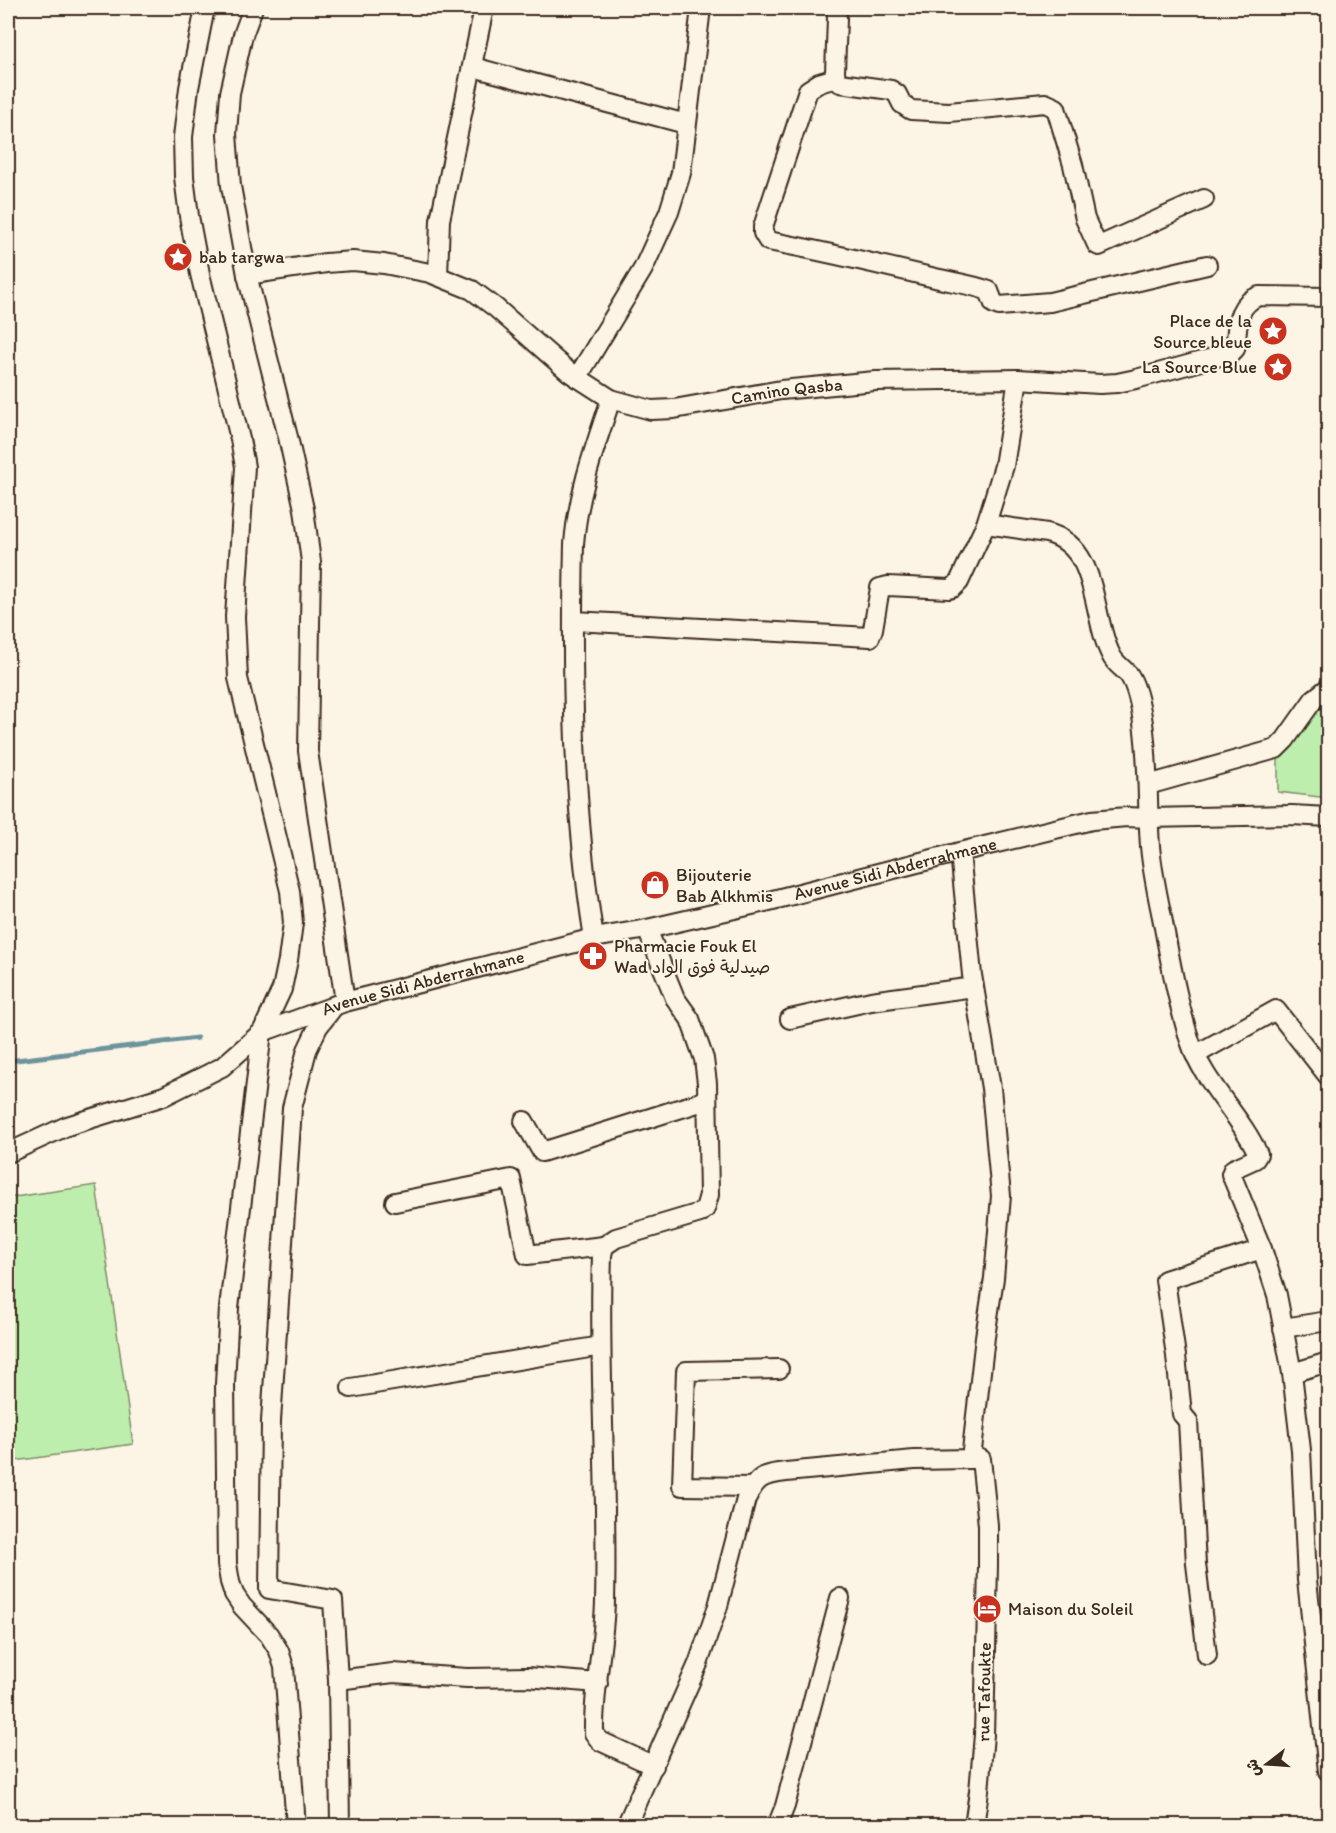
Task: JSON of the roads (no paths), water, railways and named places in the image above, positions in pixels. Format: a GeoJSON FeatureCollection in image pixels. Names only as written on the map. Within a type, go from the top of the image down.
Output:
{"type":"FeatureCollection","features":[{"type":"Feature","properties":{"kind":"street"},"geometry":{"type":"LineString","coordinates":[[205,8],[189,88],[183,137],[184,177],[200,274],[238,427],[245,468],[235,617],[238,678],[290,891],[293,923],[282,989],[261,1032],[229,1308],[225,1384],[228,1564],[234,1594],[269,1635],[279,1651],[284,1667],[296,1826]]}},
{"type":"Feature","properties":{"kind":"street"},"geometry":{"type":"LineString","coordinates":[[253,8],[243,35],[230,93],[227,134],[231,186],[247,275],[304,509],[311,562],[308,751],[340,1003],[318,1027],[307,1050],[292,1108],[271,1422],[268,1589],[333,1600],[338,1680],[340,1826]]}},
{"type":"Feature","properties":{"kind":"street"},"geometry":{"type":"LineString","coordinates":[[438,276],[440,220],[484,8]]}},
{"type":"Feature","properties":{"kind":"street"},"geometry":{"type":"LineString","coordinates":[[577,378],[643,269],[669,212],[681,173],[701,8]]}},
{"type":"Feature","properties":{"kind":"street"},"geometry":{"type":"LineString","coordinates":[[836,8],[836,78],[840,83],[891,90],[897,94],[902,104],[911,110],[949,112],[1045,103],[1056,108],[1073,165],[1085,219],[1094,242],[1099,246],[1204,199]]}},
{"type":"Feature","properties":{"kind":"street"},"geometry":{"type":"LineString","coordinates":[[473,67],[686,124]]}},
{"type":"Feature","properties":{"kind":"street"},"geometry":{"type":"LineString","coordinates":[[836,78],[819,83],[808,90],[763,228],[768,241],[833,253],[984,289],[989,291],[994,304],[999,306],[1050,302],[1207,265]]}},
{"type":"Feature","properties":{"kind":"street","name":"Camino Qasba"},"geometry":{"type":"LineString","coordinates":[[247,275],[353,261],[384,264],[438,276],[472,290],[577,378],[611,399],[651,410],[674,409],[831,384],[1018,379],[1100,384],[1147,376],[1231,353],[1235,349],[1240,312],[1249,300],[1259,296],[1329,297]]}},
{"type":"Feature","properties":{"kind":"street"},"geometry":{"type":"LineString","coordinates":[[574,621],[870,637],[880,588],[888,586],[953,588],[959,582],[986,524],[1004,466],[1018,379]]}},
{"type":"Feature","properties":{"kind":"street"},"geometry":{"type":"LineString","coordinates":[[594,938],[585,882],[576,757],[574,621],[576,515],[584,481],[611,399]]}},
{"type":"Feature","properties":{"kind":"street"},"geometry":{"type":"LineString","coordinates":[[986,524],[1054,534],[1067,542],[1089,577],[1110,654],[1117,665],[1127,673],[1134,686],[1143,722],[1153,869],[1171,964],[1196,1055],[1258,1154],[1255,1159],[1233,1169],[1231,1174],[1262,1249],[1277,1295],[1292,1373],[1301,1450],[1307,1580],[1329,1771]]}},
{"type":"Feature","properties":{"kind":"street"},"geometry":{"type":"LineString","coordinates":[[1148,785],[1276,749],[1314,699],[1329,688]]}},
{"type":"Feature","properties":{"kind":"street","name":"Avenue Sidi Abderrahmane"},"geometry":{"type":"LineString","coordinates":[[261,1032],[340,1003],[594,938],[647,929],[765,902],[1092,820],[1127,817],[1292,815],[1329,817]]}},
{"type":"Feature","properties":{"kind":"street"},"geometry":{"type":"LineString","coordinates":[[626,1826],[705,1645],[718,1606],[746,1499],[759,1479],[767,1475],[786,1472],[914,1460],[971,1459],[994,1278],[1001,1196],[991,1088],[974,987],[960,852]]}},
{"type":"Feature","properties":{"kind":"street"},"geometry":{"type":"LineString","coordinates":[[395,1202],[511,1179],[527,1255],[604,1246],[616,1238],[693,1216],[705,1209],[710,1182],[704,1059],[695,1030],[675,998],[647,929]]}},
{"type":"Feature","properties":{"kind":"street"},"geometry":{"type":"LineString","coordinates":[[790,1019],[871,1001],[974,987]]}},
{"type":"Feature","properties":{"kind":"street"},"geometry":{"type":"LineString","coordinates":[[1196,1055],[1276,1010],[1329,1076]]}},
{"type":"Feature","properties":{"kind":"street"},"geometry":{"type":"LineString","coordinates":[[8,1153],[67,1126],[164,1096],[222,1067],[261,1032]]}},
{"type":"Feature","properties":{"kind":"street"},"geometry":{"type":"LineString","coordinates":[[524,1121],[542,1152],[707,1100]]}},
{"type":"Feature","properties":{"kind":"street"},"geometry":{"type":"LineString","coordinates":[[604,1246],[601,1272],[601,1346],[605,1603],[594,1728],[597,1739],[654,1766]]}},
{"type":"Feature","properties":{"kind":"street"},"geometry":{"type":"LineString","coordinates":[[1207,1655],[1196,1563],[1188,1421],[1182,1414],[1165,1280],[1262,1249]]}},
{"type":"Feature","properties":{"kind":"street"},"geometry":{"type":"LineString","coordinates":[[1283,1328],[1329,1321]]}},
{"type":"Feature","properties":{"kind":"street"},"geometry":{"type":"LineString","coordinates":[[351,1388],[601,1346]]}},
{"type":"Feature","properties":{"kind":"street"},"geometry":{"type":"LineString","coordinates":[[1292,1373],[1329,1362]]}},
{"type":"Feature","properties":{"kind":"street"},"geometry":{"type":"LineString","coordinates":[[752,1487],[682,1486],[686,1371],[779,1369]]}},
{"type":"Feature","properties":{"kind":"street","name":"rue Tafoukte"},"geometry":{"type":"LineString","coordinates":[[971,1459],[981,1459],[988,1536],[984,1735],[980,1791],[974,1826]]}},
{"type":"Feature","properties":{"kind":"street"},"geometry":{"type":"LineString","coordinates":[[777,1826],[785,1806],[840,1598]]}},
{"type":"Feature","properties":{"kind":"street"},"geometry":{"type":"LineString","coordinates":[[338,1680],[393,1673],[467,1678],[527,1677],[598,1683]]}},
{"type":"Feature","properties":{"kind":"waterway"},"geometry":{"type":"LineString","coordinates":[[8,1061],[197,1038]]}},
{"type":"Feature","properties":{"kind":"place","name":"bab targwa"},"geometry":{"type":"Point","coordinates":[178,257]}},
{"type":"Feature","properties":{"kind":"place","name":"Place de la Source bleue"},"geometry":{"type":"Point","coordinates":[1273,331]}},
{"type":"Feature","properties":{"kind":"place","name":"La Source Blue"},"geometry":{"type":"Point","coordinates":[1278,367]}},
{"type":"Feature","properties":{"kind":"place","name":"Bijouterie Bab Alkhmis"},"geometry":{"type":"Point","coordinates":[655,885]}},
{"type":"Feature","properties":{"kind":"place","name":"Pharmacie Fouk El Wad صيدلية فوق الواد"},"geometry":{"type":"Point","coordinates":[593,956]}},
{"type":"Feature","properties":{"kind":"place","name":"Maison du Soleil"},"geometry":{"type":"Point","coordinates":[987,1609]}}]}
